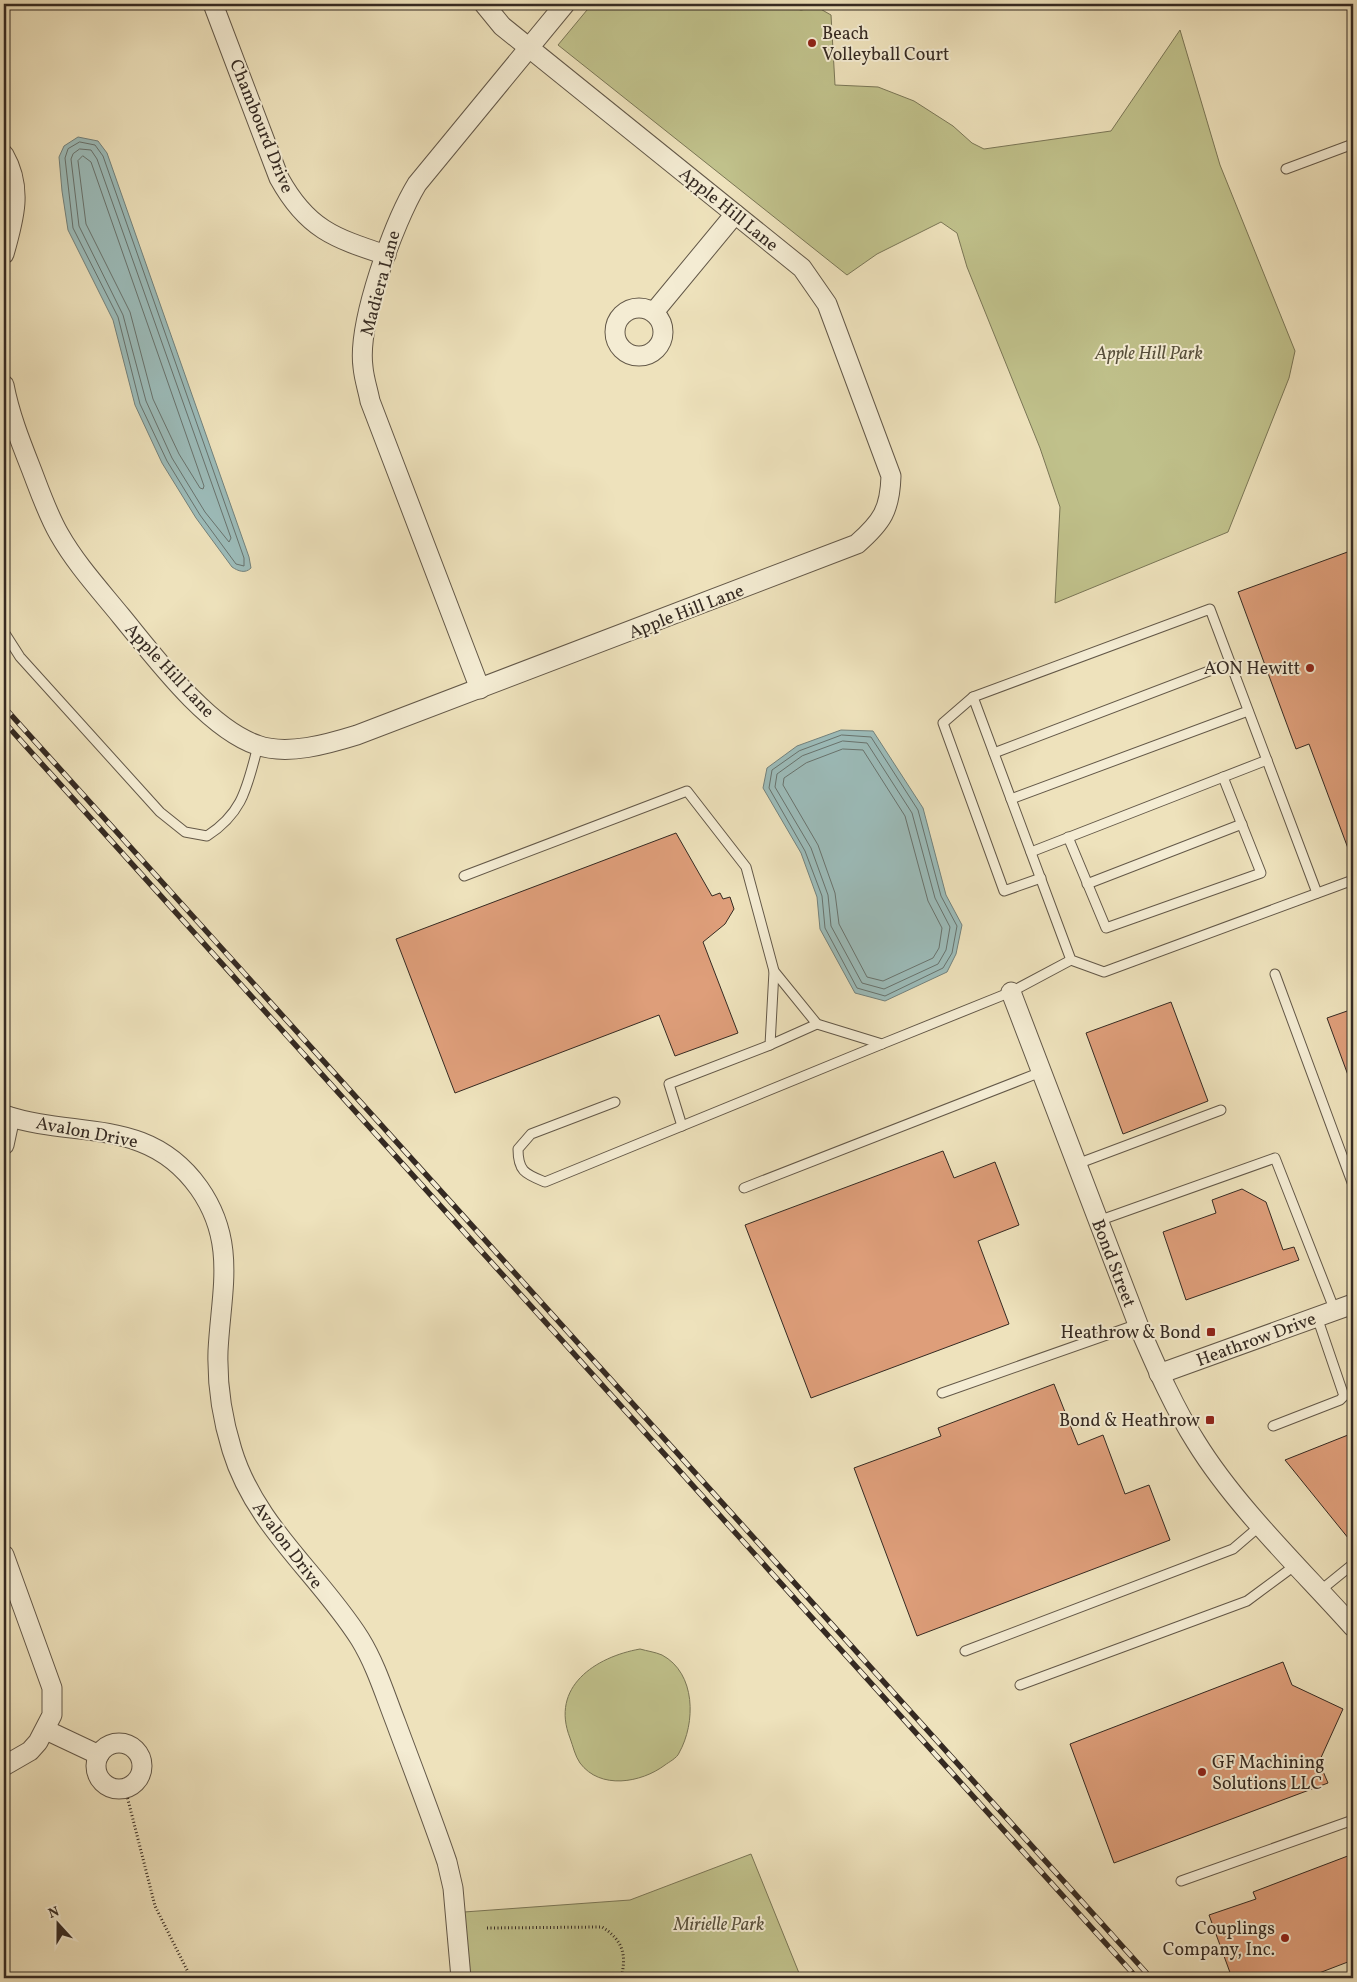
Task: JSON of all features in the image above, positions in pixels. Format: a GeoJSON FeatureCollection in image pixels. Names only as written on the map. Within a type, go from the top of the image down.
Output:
{"type":"FeatureCollection","features":[{"type":"Feature","properties":{"kind":"street","name":"Chambourd Drive"},"geometry":{"type":"LineString","coordinates":[[213,4],[279,178],[290,198],[314,224],[342,241],[386,255]]}},
{"type":"Feature","properties":{"kind":"street","name":"Apple Hill Lane"},"geometry":{"type":"LineString","coordinates":[[4,385],[6,412],[46,507],[58,532],[77,562],[146,646],[205,712],[240,738],[258,746],[276,748],[316,747],[357,735],[842,552],[857,544],[876,528],[884,515],[890,495],[891,476],[827,304],[802,268],[502,26],[484,4]]}},
{"type":"Feature","properties":{"kind":"street","name":"Madiera Lane"},"geometry":{"type":"LineString","coordinates":[[480,689],[370,401],[362,366],[365,324],[396,224],[417,184],[565,4]]}},
{"type":"Feature","properties":{"kind":"street"},"geometry":{"type":"LineString","coordinates":[[4,155],[11,167],[17,194],[14,219],[4,254]]}},
{"type":"Feature","properties":{"kind":"street"},"geometry":{"type":"LineString","coordinates":[[654,312],[735,214]]}},
{"type":"Feature","properties":{"kind":"street","name":"Bond Street"},"geometry":{"type":"LineString","coordinates":[[1011,992],[1138,1324],[1160,1374],[1196,1443],[1232,1492],[1353,1625]]}},
{"type":"Feature","properties":{"kind":"street"},"geometry":{"type":"LineString","coordinates":[[4,1145],[7,1116]]}},
{"type":"Feature","properties":{"kind":"street","name":"Avalon Drive"},"geometry":{"type":"LineString","coordinates":[[7,1116],[123,1136],[149,1145],[172,1160],[199,1188],[222,1238],[225,1259],[218,1376],[223,1418],[232,1452],[250,1494],[264,1517],[360,1640],[377,1673],[447,1862],[453,1888],[460,1978]]}},
{"type":"Feature","properties":{"kind":"street","name":"Heathrow Drive"},"geometry":{"type":"LineString","coordinates":[[1160,1374],[1353,1304]]}},
{"type":"Feature","properties":{"kind":"street"},"geometry":{"type":"LineString","coordinates":[[4,1555],[52,1688],[52,1715],[46,1730],[30,1751],[4,1766]]}},
{"type":"Feature","properties":{"kind":"street"},"geometry":{"type":"LineString","coordinates":[[46,1730],[99,1755]]}},
{"type":"Feature","properties":{"kind":"street"},"geometry":{"type":"LineString","coordinates":[[117,1742],[132,1746],[142,1758],[142,1773],[138,1780],[125,1788],[110,1787],[103,1783],[96,1769],[99,1755],[103,1748],[117,1742]]}},
{"type":"Feature","properties":{"kind":"lane"},"geometry":{"type":"LineString","coordinates":[[1286,169],[1353,144]]}},
{"type":"Feature","properties":{"kind":"lane"},"geometry":{"type":"LineString","coordinates":[[1041,878],[1004,891],[944,723],[973,697],[1210,609],[1317,893]]}},
{"type":"Feature","properties":{"kind":"lane"},"geometry":{"type":"LineString","coordinates":[[4,632],[20,657],[55,697],[160,812],[186,832],[207,836],[225,824],[244,796],[258,746]]}},
{"type":"Feature","properties":{"kind":"lane"},"geometry":{"type":"LineString","coordinates":[[994,753],[1230,662]]}},
{"type":"Feature","properties":{"kind":"lane"},"geometry":{"type":"LineString","coordinates":[[973,697],[1071,960]]}},
{"type":"Feature","properties":{"kind":"lane"},"geometry":{"type":"LineString","coordinates":[[1011,799],[1248,711]]}},
{"type":"Feature","properties":{"kind":"lane"},"geometry":{"type":"LineString","coordinates":[[1031,852],[1267,760]]}},
{"type":"Feature","properties":{"kind":"lane"},"geometry":{"type":"LineString","coordinates":[[1068,837],[1106,928],[1261,873],[1223,777]]}},
{"type":"Feature","properties":{"kind":"lane"},"geometry":{"type":"LineString","coordinates":[[464,876],[687,791],[746,867],[774,971],[770,1045]]}},
{"type":"Feature","properties":{"kind":"lane"},"geometry":{"type":"LineString","coordinates":[[1088,884],[1242,824]]}},
{"type":"Feature","properties":{"kind":"lane"},"geometry":{"type":"LineString","coordinates":[[615,1102],[531,1134],[518,1149],[518,1164],[526,1174],[545,1182],[1011,992],[1071,960],[1104,972],[1353,880]]}},
{"type":"Feature","properties":{"kind":"lane"},"geometry":{"type":"LineString","coordinates":[[774,971],[817,1024],[882,1044]]}},
{"type":"Feature","properties":{"kind":"lane"},"geometry":{"type":"LineString","coordinates":[[1274,974],[1353,1185]]}},
{"type":"Feature","properties":{"kind":"lane"},"geometry":{"type":"LineString","coordinates":[[682,1126],[669,1084],[770,1045],[817,1024]]}},
{"type":"Feature","properties":{"kind":"lane"},"geometry":{"type":"LineString","coordinates":[[744,1188],[1041,1072]]}},
{"type":"Feature","properties":{"kind":"lane"},"geometry":{"type":"LineString","coordinates":[[1076,1164],[1220,1110]]}},
{"type":"Feature","properties":{"kind":"lane"},"geometry":{"type":"LineString","coordinates":[[1098,1221],[1275,1158],[1335,1311]]}},
{"type":"Feature","properties":{"kind":"lane"},"geometry":{"type":"LineString","coordinates":[[1272,1426],[1340,1400],[1344,1396],[1317,1317]]}},
{"type":"Feature","properties":{"kind":"lane"},"geometry":{"type":"LineString","coordinates":[[942,1393],[1138,1324]]}},
{"type":"Feature","properties":{"kind":"lane"},"geometry":{"type":"LineString","coordinates":[[965,1651],[1233,1548],[1262,1525]]}},
{"type":"Feature","properties":{"kind":"lane"},"geometry":{"type":"LineString","coordinates":[[1020,1685],[1247,1601],[1297,1564]]}},
{"type":"Feature","properties":{"kind":"lane"},"geometry":{"type":"LineString","coordinates":[[1321,1590],[1353,1564]]}},
{"type":"Feature","properties":{"kind":"lane"},"geometry":{"type":"LineString","coordinates":[[1181,1881],[1353,1820]]}},
{"type":"Feature","properties":{"kind":"path"},"geometry":{"type":"LineString","coordinates":[[125,1788],[155,1906],[190,1978]]}},
{"type":"Feature","properties":{"kind":"path"},"geometry":{"type":"LineString","coordinates":[[487,1928],[602,1927],[620,1943],[625,1956],[621,1978]]}},
{"type":"Feature","properties":{"kind":"green space","name":"Apple Hill Park"},"geometry":{"type":"Polygon","coordinates":[[[595,4],[788,4],[790,7],[801,10],[817,7],[831,15],[835,85],[878,87],[914,101],[953,126],[972,143],[984,149],[1111,131],[1180,30],[1220,165],[1295,351],[1289,378],[1228,532],[1055,603],[1060,507],[1040,448],[967,267],[957,233],[941,222],[877,254],[847,275],[558,45],[587,10],[595,4]]]}},
{"type":"Feature","properties":{"kind":"green space"},"geometry":{"type":"Polygon","coordinates":[[[640,1649],[662,1655],[673,1663],[687,1686],[690,1714],[685,1741],[675,1758],[644,1776],[621,1781],[598,1777],[588,1772],[577,1757],[565,1720],[566,1704],[571,1690],[581,1677],[593,1667],[607,1659],[640,1649]]]}},
{"type":"Feature","properties":{"kind":"green space","name":"Mirielle Park"},"geometry":{"type":"Polygon","coordinates":[[[751,1854],[801,1978],[470,1978],[464,1912],[630,1900],[751,1854]]]}},
{"type":"Feature","properties":{"kind":"water"},"geometry":{"type":"Polygon","coordinates":[[[78,137],[98,141],[107,153],[249,557],[251,568],[246,571],[239,571],[232,567],[196,518],[162,463],[135,405],[113,320],[68,230],[59,157],[64,146],[78,137]]]}},
{"type":"Feature","properties":{"kind":"water"},"geometry":{"type":"Polygon","coordinates":[[[841,730],[873,731],[923,808],[946,895],[962,925],[956,954],[947,972],[885,1001],[855,993],[820,929],[817,897],[801,853],[763,788],[767,768],[797,746],[841,730]]]}},
{"type":"Feature","properties":{"kind":"building","name":"AON Hewitt"},"geometry":{"type":"Polygon","coordinates":[[[1353,550],[1352,859],[1309,744],[1296,749],[1238,592],[1353,550]]]}},
{"type":"Feature","properties":{"kind":"building"},"geometry":{"type":"Polygon","coordinates":[[[676,833],[712,896],[720,893],[723,899],[730,897],[734,909],[725,924],[703,942],[738,1033],[675,1056],[659,1015],[455,1093],[396,939],[676,833]]]}},
{"type":"Feature","properties":{"kind":"building"},"geometry":{"type":"Polygon","coordinates":[[[1171,1002],[1208,1101],[1123,1134],[1086,1033],[1171,1002]]]}},
{"type":"Feature","properties":{"kind":"building"},"geometry":{"type":"Polygon","coordinates":[[[1353,1009],[1353,1086],[1352,1086],[1327,1018],[1353,1009]]]}},
{"type":"Feature","properties":{"kind":"building"},"geometry":{"type":"Polygon","coordinates":[[[943,1151],[954,1178],[995,1162],[1019,1225],[978,1241],[1009,1324],[811,1398],[745,1225],[943,1151]]]}},
{"type":"Feature","properties":{"kind":"building"},"geometry":{"type":"Polygon","coordinates":[[[1242,1189],[1266,1202],[1283,1250],[1294,1247],[1299,1260],[1186,1300],[1163,1232],[1216,1213],[1212,1200],[1242,1189]]]}},
{"type":"Feature","properties":{"kind":"building"},"geometry":{"type":"Polygon","coordinates":[[[1054,1384],[1078,1445],[1103,1435],[1125,1494],[1149,1485],[1170,1540],[917,1636],[854,1468],[941,1436],[938,1428],[1054,1384]]]}},
{"type":"Feature","properties":{"kind":"building"},"geometry":{"type":"Polygon","coordinates":[[[1353,1433],[1353,1544],[1285,1460],[1353,1433]]]}},
{"type":"Feature","properties":{"kind":"building","name":"GF Machining Solutions LLC"},"geometry":{"type":"Polygon","coordinates":[[[1283,1662],[1292,1685],[1343,1709],[1319,1762],[1328,1783],[1114,1863],[1070,1744],[1283,1662]]]}},
{"type":"Feature","properties":{"kind":"building","name":"Couplings Company, Inc."},"geometry":{"type":"Polygon","coordinates":[[[1353,1854],[1353,1960],[1306,1978],[1232,1978],[1209,1915],[1256,1899],[1253,1892],[1353,1854]]]}},
{"type":"Feature","properties":{"kind":"railway"},"geometry":{"type":"LineString","coordinates":[[4,707],[1151,1978]]}},
{"type":"Feature","properties":{"kind":"railway"},"geometry":{"type":"LineString","coordinates":[[4,722],[1137,1978]]}},
{"type":"Feature","properties":{"kind":"place","name":"Beach Volleyball Court"},"geometry":{"type":"Point","coordinates":[812,43]}},
{"type":"Feature","properties":{"kind":"place","name":"AON Hewitt"},"geometry":{"type":"Point","coordinates":[1310,668]}},
{"type":"Feature","properties":{"kind":"place","name":"Heathrow & Bond"},"geometry":{"type":"Point","coordinates":[1211,1332]}},
{"type":"Feature","properties":{"kind":"place","name":"Bond & Heathrow"},"geometry":{"type":"Point","coordinates":[1210,1420]}},
{"type":"Feature","properties":{"kind":"place","name":"GF Machining Solutions LLC"},"geometry":{"type":"Point","coordinates":[1202,1772]}},
{"type":"Feature","properties":{"kind":"place","name":"Couplings Company, Inc."},"geometry":{"type":"Point","coordinates":[1285,1938]}}]}
